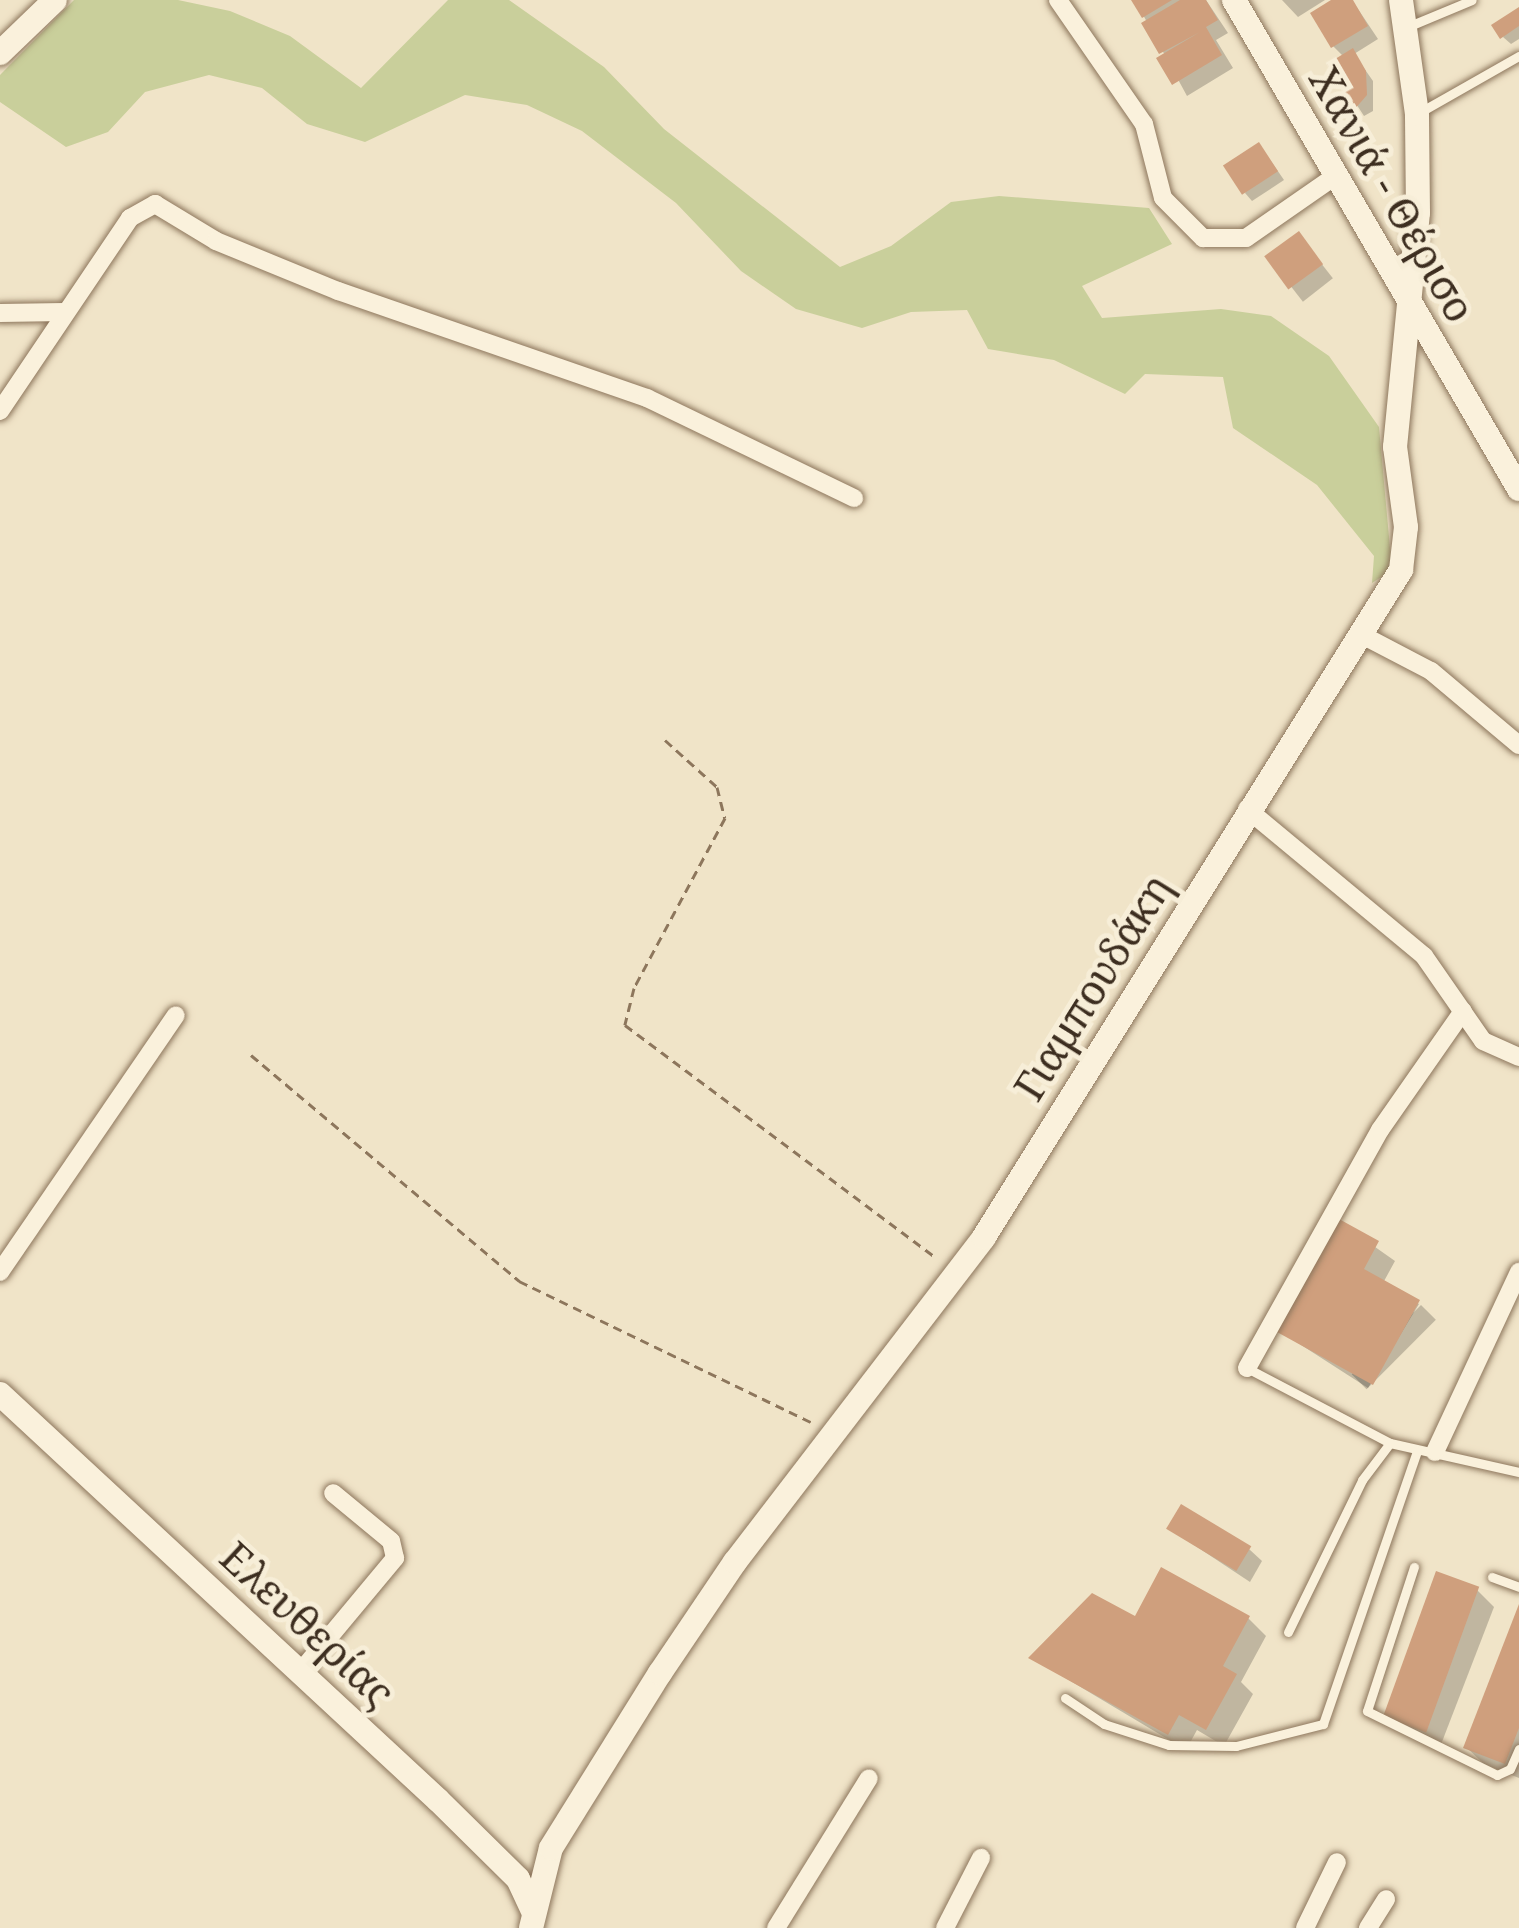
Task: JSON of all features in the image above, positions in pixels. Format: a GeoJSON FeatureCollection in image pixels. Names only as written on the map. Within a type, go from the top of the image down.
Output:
{"type":"FeatureCollection","features":[{"type":"Feature","properties":{"kind":"main road"},"geometry":{"type":"LineString","coordinates":[[0,53],[55,0]]}},
{"type":"Feature","properties":{"kind":"main road","name":"Χανιά - Θέρισο"},"geometry":{"type":"LineString","coordinates":[[1234,0],[1519,489]]}},
{"type":"Feature","properties":{"kind":"main road","name":"Γιαμπουδάκη"},"geometry":{"type":"LineString","coordinates":[[535,1924],[551,1848],[735,1562],[956,1273],[1247,809],[1362,635],[1406,549],[1395,447],[1412,301],[1417,114],[1401,0]]}},
{"type":"Feature","properties":{"kind":"main road","name":"Ελευθερίας"},"geometry":{"type":"LineString","coordinates":[[0,1394],[518,1879],[535,1924]]}},
{"type":"Feature","properties":{"kind":"street"},"geometry":{"type":"LineString","coordinates":[[1058,0],[1144,124],[1163,198],[1203,238],[1246,238],[1338,174]]}},
{"type":"Feature","properties":{"kind":"street"},"geometry":{"type":"LineString","coordinates":[[0,410],[130,218],[155,203],[216,241],[338,291],[647,398],[854,498]]}},
{"type":"Feature","properties":{"kind":"street"},"geometry":{"type":"LineString","coordinates":[[0,313],[64,312]]}},
{"type":"Feature","properties":{"kind":"street"},"geometry":{"type":"LineString","coordinates":[[1362,635],[1431,671],[1519,746]]}},
{"type":"Feature","properties":{"kind":"street"},"geometry":{"type":"LineString","coordinates":[[1247,809],[1424,956],[1488,1046],[1519,1058]]}},
{"type":"Feature","properties":{"kind":"street"},"geometry":{"type":"LineString","coordinates":[[1247,1368],[1380,1130],[1463,1011]]}},
{"type":"Feature","properties":{"kind":"street"},"geometry":{"type":"LineString","coordinates":[[0,1273],[176,1016]]}},
{"type":"Feature","properties":{"kind":"street"},"geometry":{"type":"LineString","coordinates":[[1426,1451],[1519,1272]]}},
{"type":"Feature","properties":{"kind":"street"},"geometry":{"type":"LineString","coordinates":[[301,1671],[395,1558],[391,1541],[333,1493]]}},
{"type":"Feature","properties":{"kind":"street"},"geometry":{"type":"LineString","coordinates":[[776,1928],[869,1778]]}},
{"type":"Feature","properties":{"kind":"street"},"geometry":{"type":"LineString","coordinates":[[945,1928],[981,1858]]}},
{"type":"Feature","properties":{"kind":"street"},"geometry":{"type":"LineString","coordinates":[[1305,1928],[1336,1862]]}},
{"type":"Feature","properties":{"kind":"street"},"geometry":{"type":"LineString","coordinates":[[1368,1928],[1386,1900]]}},
{"type":"Feature","properties":{"kind":"lane"},"geometry":{"type":"LineString","coordinates":[[1407,27],[1472,0]]}},
{"type":"Feature","properties":{"kind":"lane"},"geometry":{"type":"LineString","coordinates":[[1417,114],[1519,56]]}},
{"type":"Feature","properties":{"kind":"lane"},"geometry":{"type":"LineString","coordinates":[[1247,1368],[1390,1444],[1519,1472]]}},
{"type":"Feature","properties":{"kind":"lane"},"geometry":{"type":"LineString","coordinates":[[1288,1632],[1362,1480],[1390,1444]]}},
{"type":"Feature","properties":{"kind":"lane"},"geometry":{"type":"LineString","coordinates":[[1065,1698],[1104,1724],[1169,1745],[1236,1746],[1323,1724],[1426,1451]]}},
{"type":"Feature","properties":{"kind":"lane"},"geometry":{"type":"LineString","coordinates":[[1414,1567],[1367,1711],[1497,1775],[1510,1769],[1519,1749]]}},
{"type":"Feature","properties":{"kind":"lane"},"geometry":{"type":"LineString","coordinates":[[1492,1576],[1519,1587]]}},
{"type":"Feature","properties":{"kind":"path"},"geometry":{"type":"LineString","coordinates":[[665,740],[717,788],[725,818],[634,988],[626,1025],[956,1273]]}},
{"type":"Feature","properties":{"kind":"path"},"geometry":{"type":"LineString","coordinates":[[251,1054],[518,1281],[834,1433]]}},
{"type":"Feature","properties":{"kind":"green space"},"geometry":{"type":"Polygon","coordinates":[[[74,0],[178,0],[230,11],[290,36],[361,88],[448,0],[509,0],[604,67],[664,129],[840,267],[891,246],[951,202],[999,196],[1149,208],[1172,244],[1082,286],[1102,318],[1221,309],[1271,316],[1329,356],[1379,427],[1392,570],[1372,583],[1374,556],[1317,485],[1233,428],[1223,377],[1145,374],[1125,394],[1054,360],[988,349],[967,310],[911,312],[862,328],[796,309],[741,271],[676,203],[582,131],[527,105],[465,95],[365,142],[307,124],[262,88],[209,75],[145,92],[108,132],[66,147],[0,102],[0,75],[74,0]]]}},
{"type":"Feature","properties":{"kind":"building"},"geometry":{"type":"Polygon","coordinates":[[[1131,0],[1172,0],[1142,18],[1131,0]]]}},
{"type":"Feature","properties":{"kind":"building"},"geometry":{"type":"Polygon","coordinates":[[[1180,0],[1206,0],[1218,20],[1206,27],[1222,55],[1172,85],[1156,58],[1200,32],[1159,54],[1141,23],[1180,0]]]}},
{"type":"Feature","properties":{"kind":"building"},"geometry":{"type":"Polygon","coordinates":[[[1331,0],[1353,0],[1368,26],[1331,48],[1310,13],[1331,0]]]}},
{"type":"Feature","properties":{"kind":"building"},"geometry":{"type":"Polygon","coordinates":[[[1519,7],[1519,26],[1500,39],[1491,25],[1519,7]]]}},
{"type":"Feature","properties":{"kind":"building"},"geometry":{"type":"Polygon","coordinates":[[[1353,48],[1366,71],[1367,95],[1354,110],[1327,64],[1353,48]]]}},
{"type":"Feature","properties":{"kind":"building"},"geometry":{"type":"Polygon","coordinates":[[[1259,142],[1278,171],[1242,195],[1223,165],[1259,142]]]}},
{"type":"Feature","properties":{"kind":"building"},"geometry":{"type":"Polygon","coordinates":[[[1299,231],[1323,264],[1288,289],[1264,256],[1299,231]]]}},
{"type":"Feature","properties":{"kind":"building"},"geometry":{"type":"Polygon","coordinates":[[[1339,1219],[1379,1241],[1364,1269],[1420,1300],[1373,1385],[1277,1332],[1339,1219]]]}},
{"type":"Feature","properties":{"kind":"building"},"geometry":{"type":"Polygon","coordinates":[[[1181,1504],[1251,1546],[1236,1571],[1166,1529],[1181,1504]]]}},
{"type":"Feature","properties":{"kind":"building"},"geometry":{"type":"Polygon","coordinates":[[[1161,1567],[1250,1616],[1223,1666],[1237,1674],[1206,1730],[1179,1715],[1168,1735],[1028,1658],[1092,1593],[1135,1616],[1161,1567]]]}},
{"type":"Feature","properties":{"kind":"building"},"geometry":{"type":"Polygon","coordinates":[[[1436,1571],[1479,1587],[1426,1732],[1383,1717],[1436,1571]]]}},
{"type":"Feature","properties":{"kind":"building"},"geometry":{"type":"Polygon","coordinates":[[[1519,1604],[1519,1728],[1505,1764],[1463,1748],[1519,1604]]]}}]}
